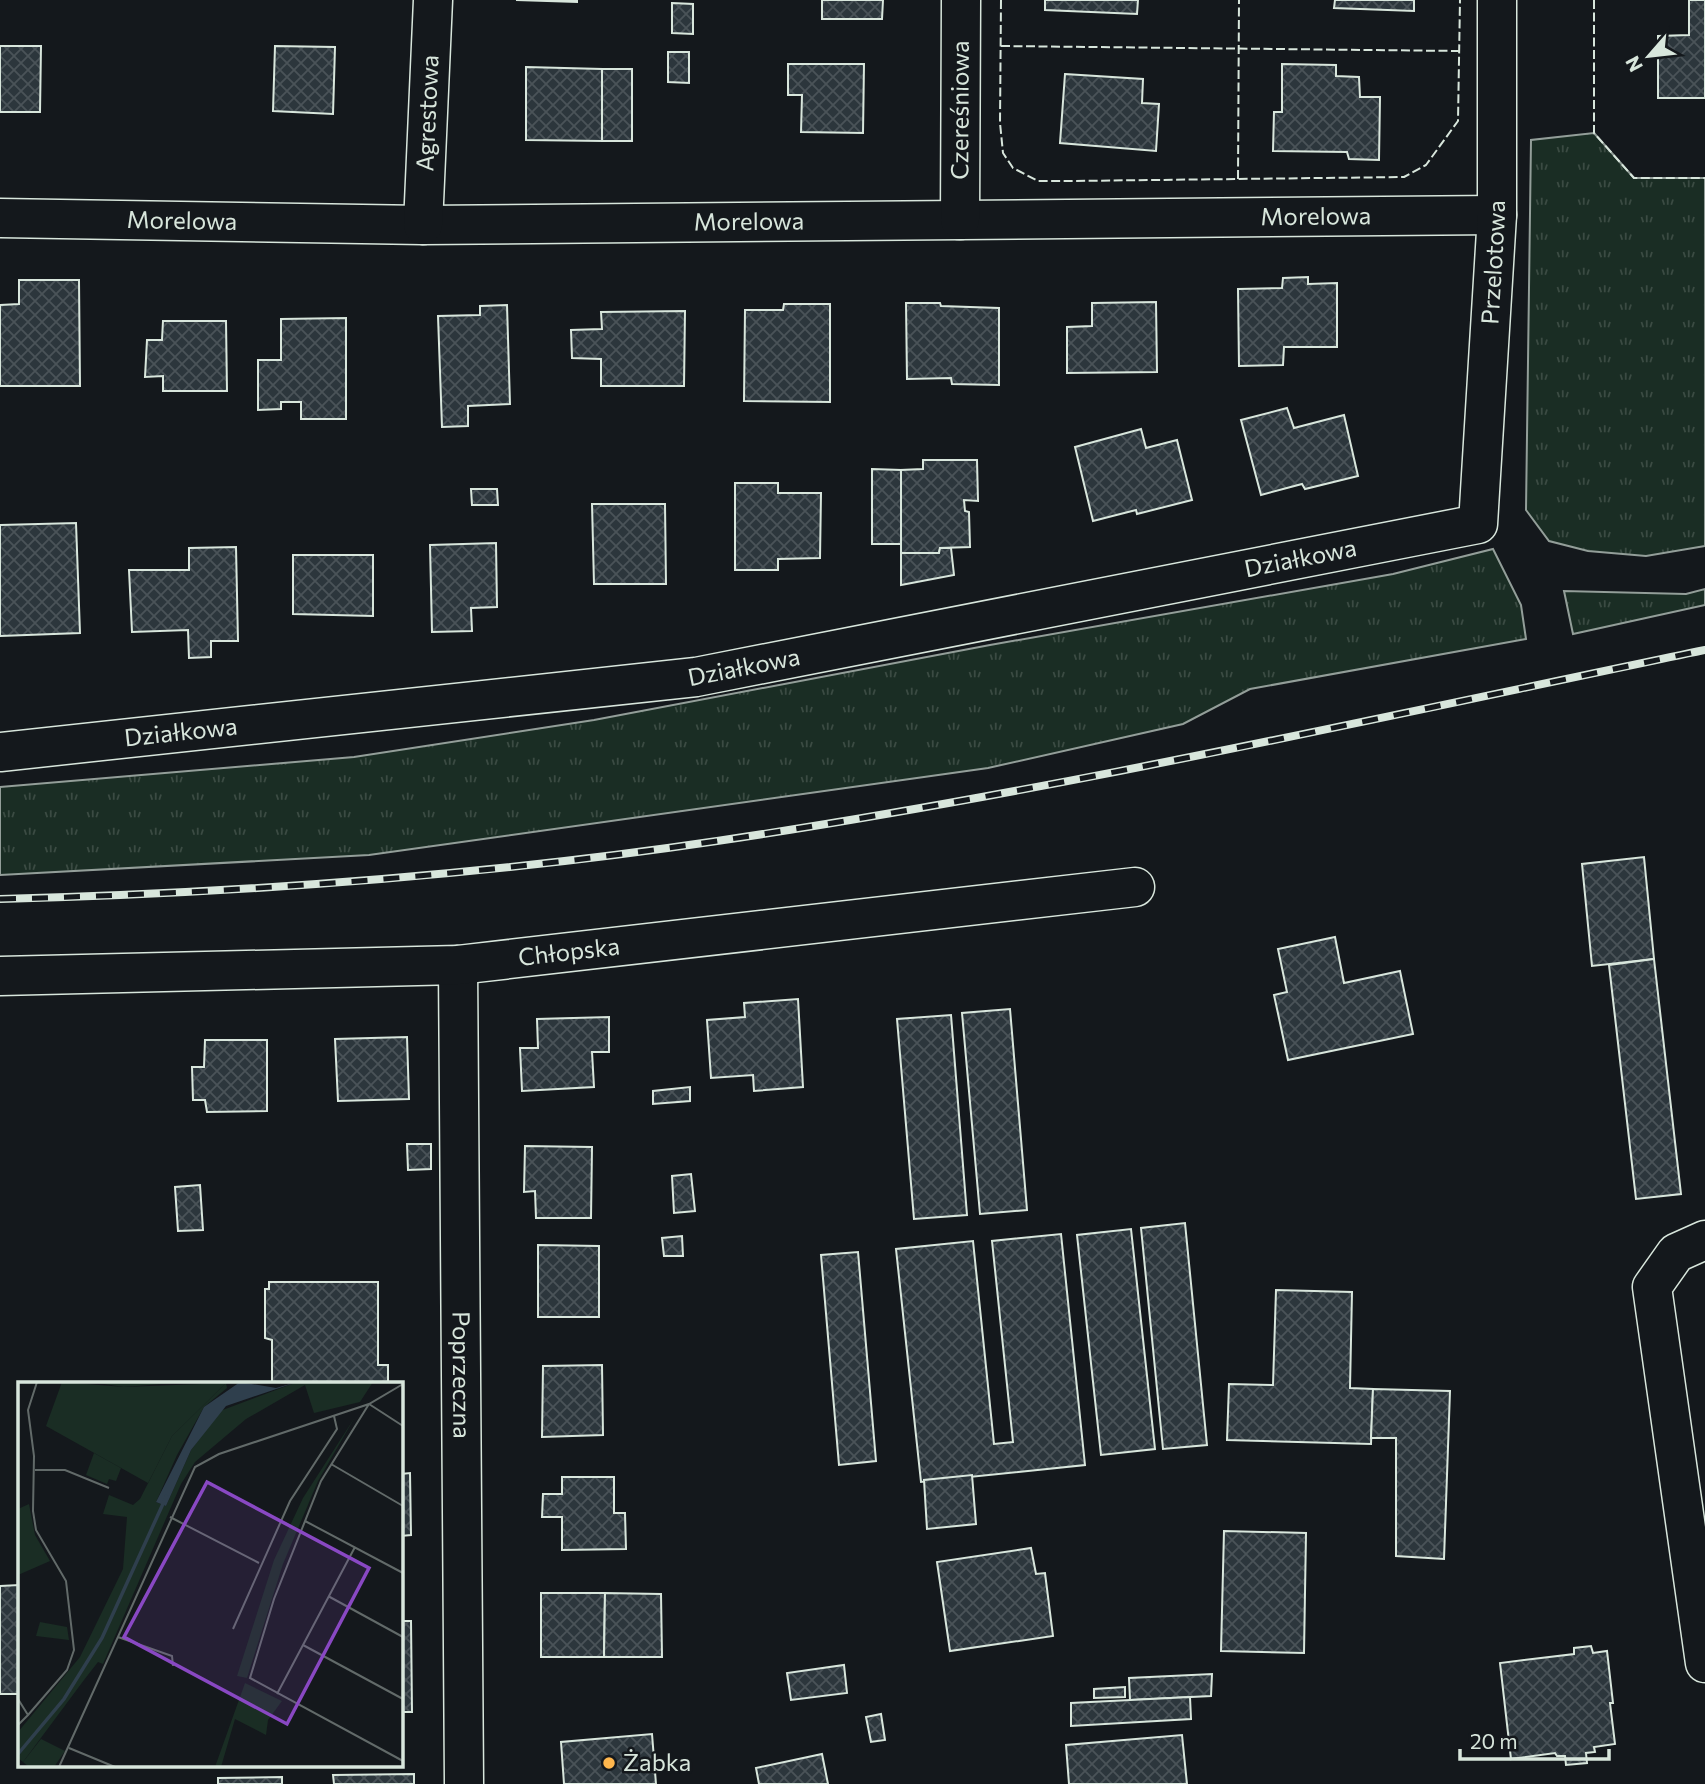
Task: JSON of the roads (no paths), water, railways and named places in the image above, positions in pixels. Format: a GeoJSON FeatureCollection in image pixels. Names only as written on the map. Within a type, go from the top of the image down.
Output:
{"type":"FeatureCollection","features":[{"type":"Feature","properties":{"kind":"street","name":"Agrestowa"},"geometry":{"type":"LineString","coordinates":[[424,225],[433,0]]}},
{"type":"Feature","properties":{"kind":"street","name":"Czereśniowa"},"geometry":{"type":"LineString","coordinates":[[960,220],[961,0]]}},
{"type":"Feature","properties":{"kind":"street","name":"Przelotowa"},"geometry":{"type":"LineString","coordinates":[[1478,524],[1497,215],[1497,0]]}},
{"type":"Feature","properties":{"kind":"street","name":"Morelowa"},"geometry":{"type":"LineString","coordinates":[[0,218],[424,225],[1497,215]]}},
{"type":"Feature","properties":{"kind":"street","name":"Działkowa"},"geometry":{"type":"LineString","coordinates":[[0,752],[696,677],[1478,524]]}},
{"type":"Feature","properties":{"kind":"street","name":"Chłopska"},"geometry":{"type":"LineString","coordinates":[[0,976],[458,965],[1135,887]]}},
{"type":"Feature","properties":{"kind":"street","name":"Poprzeczna"},"geometry":{"type":"LineString","coordinates":[[458,965],[464,1784]]}},
{"type":"Feature","properties":{"kind":"street"},"geometry":{"type":"LineString","coordinates":[[1705,1240],[1676,1253],[1653,1287],[1705,1663]]}},
{"type":"Feature","properties":{"kind":"railway"},"geometry":{"type":"LineString","coordinates":[[0,899],[360,881],[539,864],[717,841],[841,822],[1089,777],[1705,650]]}},
{"type":"Feature","properties":{"kind":"place","name":"Żabka"},"geometry":{"type":"Point","coordinates":[609,1763]}}]}
